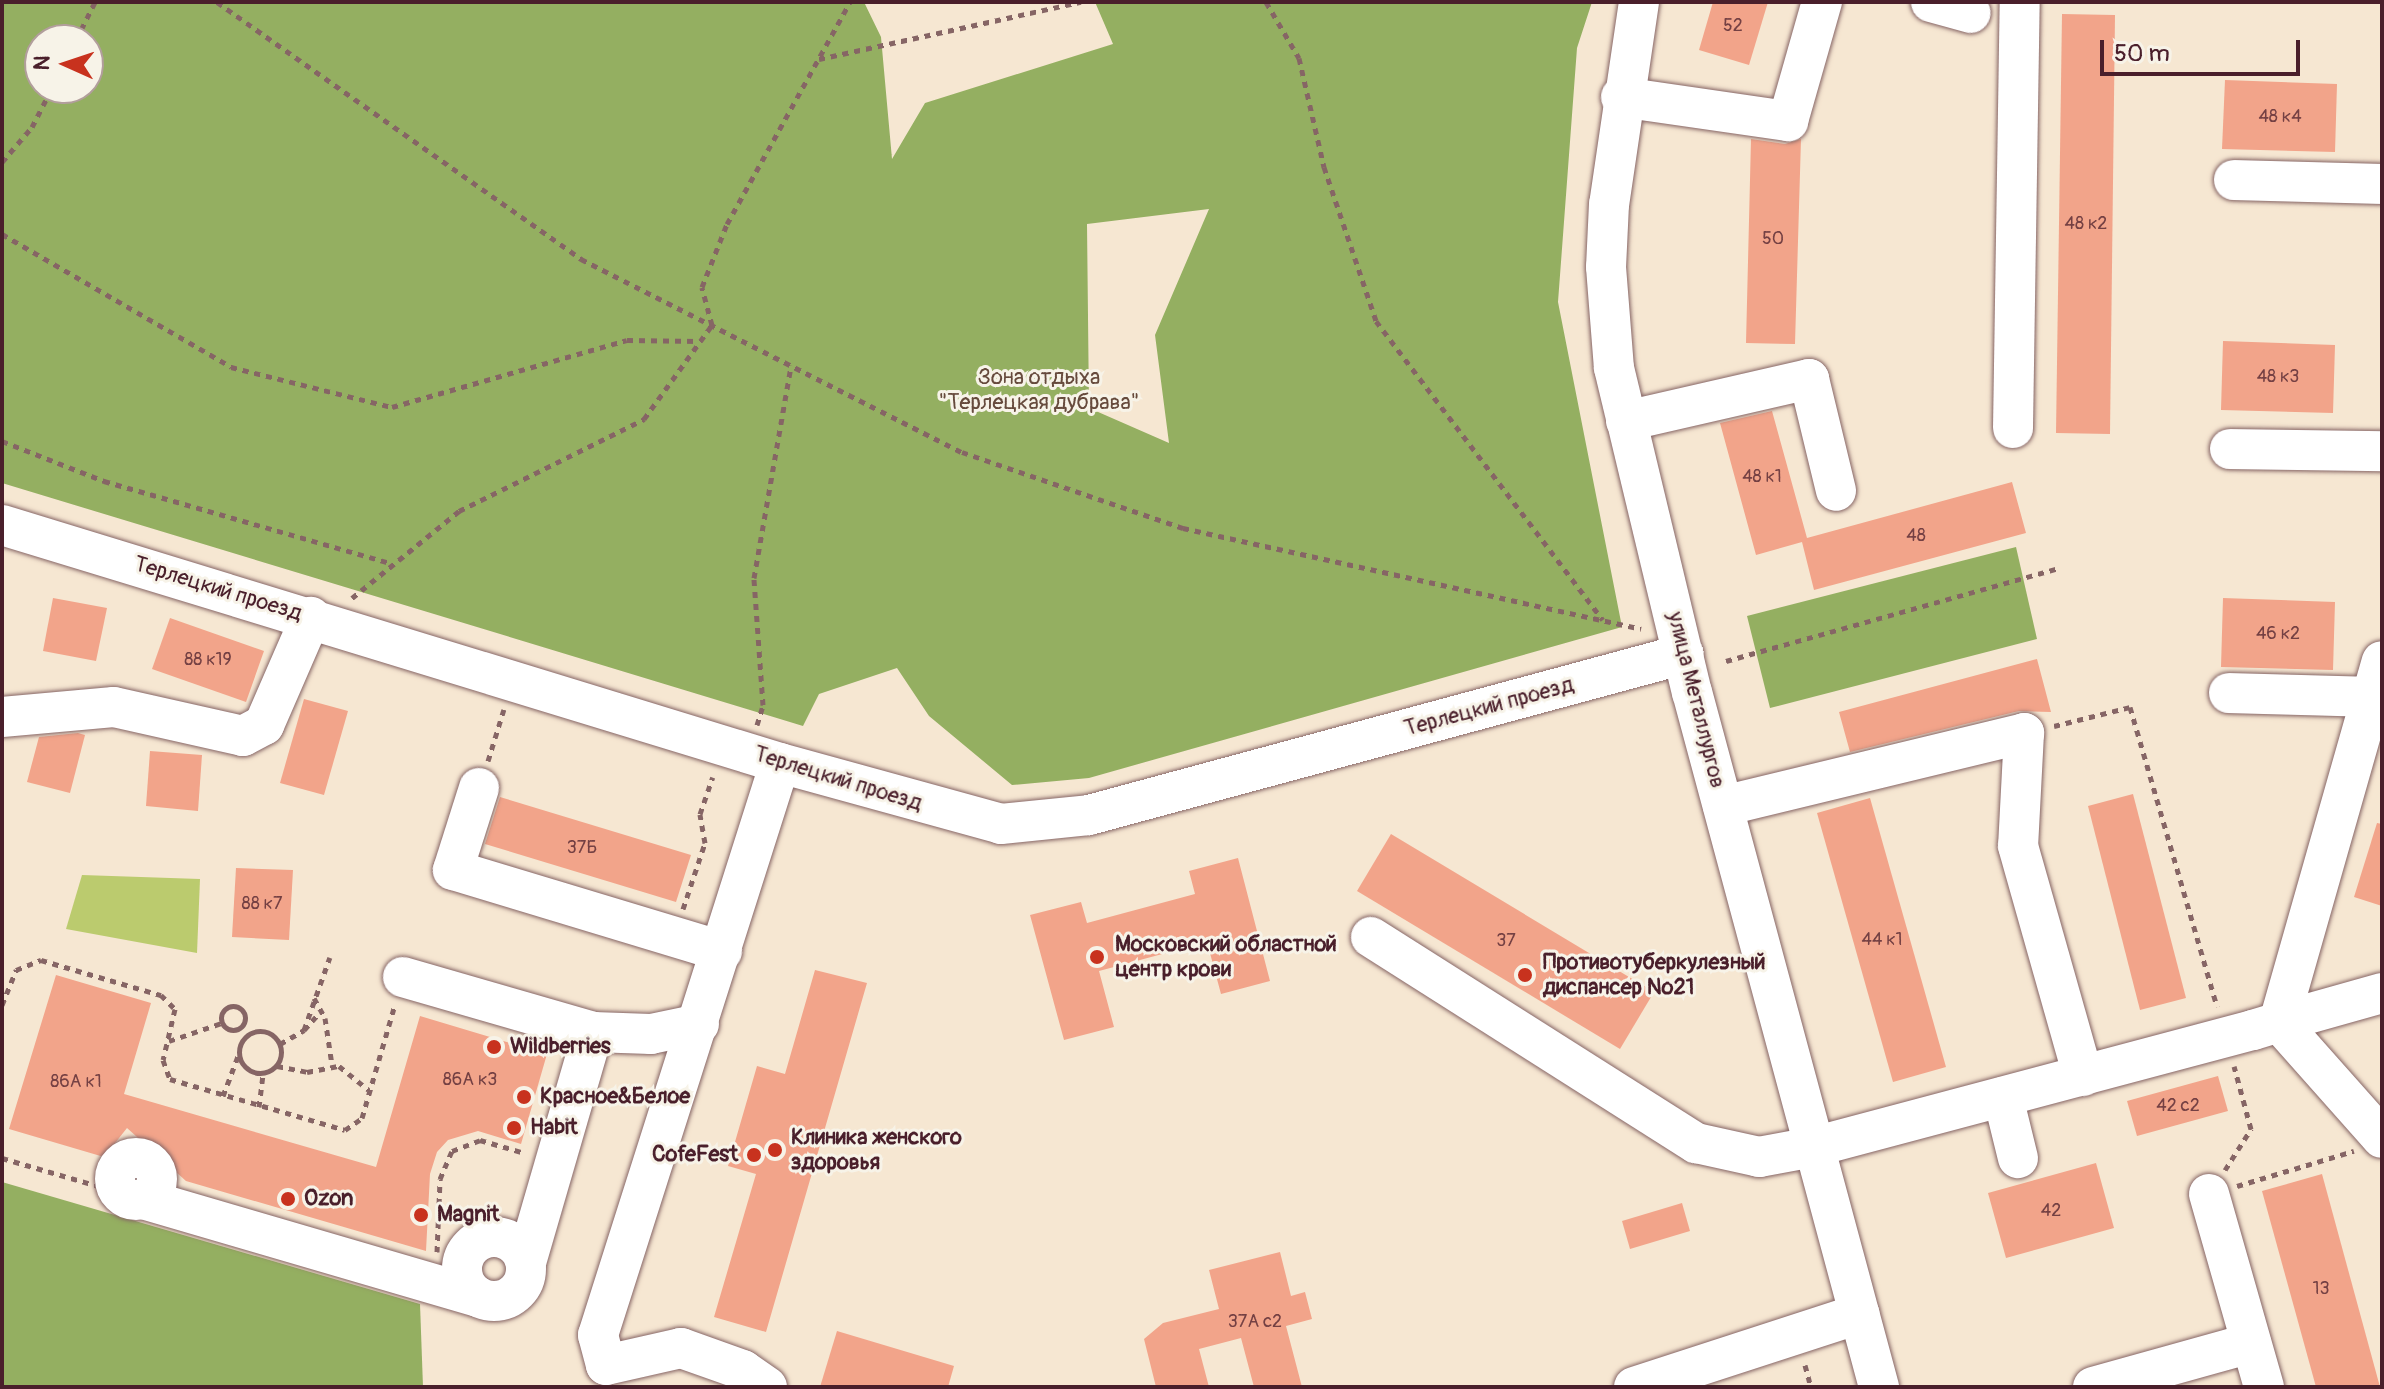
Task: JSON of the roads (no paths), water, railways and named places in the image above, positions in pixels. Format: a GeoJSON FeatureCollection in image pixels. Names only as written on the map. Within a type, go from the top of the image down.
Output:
{"type":"FeatureCollection","features":[{"type":"Feature","properties":{"kind":"street","name":"улица Металлургов"},"geometry":{"type":"LineString","coordinates":[[1639,2],[1621,97],[1606,267],[1614,368],[1723,806],[1879,1387]]}},
{"type":"Feature","properties":{"kind":"street"},"geometry":{"type":"LineString","coordinates":[[1621,97],[1788,121],[1822,2]]}},
{"type":"Feature","properties":{"kind":"street"},"geometry":{"type":"LineString","coordinates":[[1931,2],[1971,13]]}},
{"type":"Feature","properties":{"kind":"street"},"geometry":{"type":"LineString","coordinates":[[2013,428],[2020,2]]}},
{"type":"Feature","properties":{"kind":"street"},"geometry":{"type":"LineString","coordinates":[[2234,180],[2382,184]]}},
{"type":"Feature","properties":{"kind":"street"},"geometry":{"type":"LineString","coordinates":[[1626,421],[1809,379],[1836,491]]}},
{"type":"Feature","properties":{"kind":"street"},"geometry":{"type":"LineString","coordinates":[[2230,449],[2382,451]]}},
{"type":"Feature","properties":{"kind":"street","name":"Терлецкий проезд"},"geometry":{"type":"LineString","coordinates":[[2,525],[971,819],[1035,822],[1089,815],[1684,654]]}},
{"type":"Feature","properties":{"kind":"street"},"geometry":{"type":"LineString","coordinates":[[2,717],[114,707],[243,736],[264,725],[327,622]]}},
{"type":"Feature","properties":{"kind":"street"},"geometry":{"type":"LineString","coordinates":[[2229,693],[2378,679],[2279,1022]]}},
{"type":"Feature","properties":{"kind":"street"},"geometry":{"type":"LineString","coordinates":[[1723,806],[2024,733],[2018,846],[2083,1076]]}},
{"type":"Feature","properties":{"kind":"street"},"geometry":{"type":"LineString","coordinates":[[767,1387],[743,1370],[681,1348],[606,1365],[598,1335],[780,763]]}},
{"type":"Feature","properties":{"kind":"street"},"geometry":{"type":"LineString","coordinates":[[479,788],[453,870],[722,951]]}},
{"type":"Feature","properties":{"kind":"street"},"geometry":{"type":"LineString","coordinates":[[1371,937],[1696,1143],[1759,1157],[1813,1147],[2083,1076],[2382,993]]}},
{"type":"Feature","properties":{"kind":"street"},"geometry":{"type":"LineString","coordinates":[[398,993],[446,1007],[593,1032],[639,1035],[699,1024]]}},
{"type":"Feature","properties":{"kind":"street"},"geometry":{"type":"LineString","coordinates":[[2279,1022],[2375,1142]]}},
{"type":"Feature","properties":{"kind":"street"},"geometry":{"type":"LineString","coordinates":[[131,1196],[435,1285],[500,1301],[518,1291],[593,1032]]}},
{"type":"Feature","properties":{"kind":"street"},"geometry":{"type":"LineString","coordinates":[[2003,1097],[2018,1158]]}},
{"type":"Feature","properties":{"kind":"street"},"geometry":{"type":"LineString","coordinates":[[2209,1194],[2264,1387]]}},
{"type":"Feature","properties":{"kind":"street"},"geometry":{"type":"LineString","coordinates":[[1634,1387],[1859,1314]]}},
{"type":"Feature","properties":{"kind":"street"},"geometry":{"type":"LineString","coordinates":[[2093,1387],[2251,1343]]}},
{"type":"Feature","properties":{"kind":"place","name":"Московский областной центр крови"},"geometry":{"type":"Point","coordinates":[1097,957]}},
{"type":"Feature","properties":{"kind":"place","name":"Противотуберкулезный диспансер №21"},"geometry":{"type":"Point","coordinates":[1525,975]}},
{"type":"Feature","properties":{"kind":"place","name":"Wildberries"},"geometry":{"type":"Point","coordinates":[494,1047]}},
{"type":"Feature","properties":{"kind":"place","name":"Красное&Белое"},"geometry":{"type":"Point","coordinates":[524,1097]}},
{"type":"Feature","properties":{"kind":"place","name":"Habit"},"geometry":{"type":"Point","coordinates":[514,1128]}},
{"type":"Feature","properties":{"kind":"place","name":"Клиника женского здоровья"},"geometry":{"type":"Point","coordinates":[775,1150]}},
{"type":"Feature","properties":{"kind":"place","name":"CofeFest"},"geometry":{"type":"Point","coordinates":[754,1155]}},
{"type":"Feature","properties":{"kind":"place","name":"Ozon"},"geometry":{"type":"Point","coordinates":[288,1199]}},
{"type":"Feature","properties":{"kind":"place","name":"Magnit"},"geometry":{"type":"Point","coordinates":[421,1215]}},
{"type":"Feature","properties":{"kind":"park label","name":"Зона отдыха \"Терлецкая дубрава\""},"geometry":{"type":"Point","coordinates":[1039,390]}}]}
